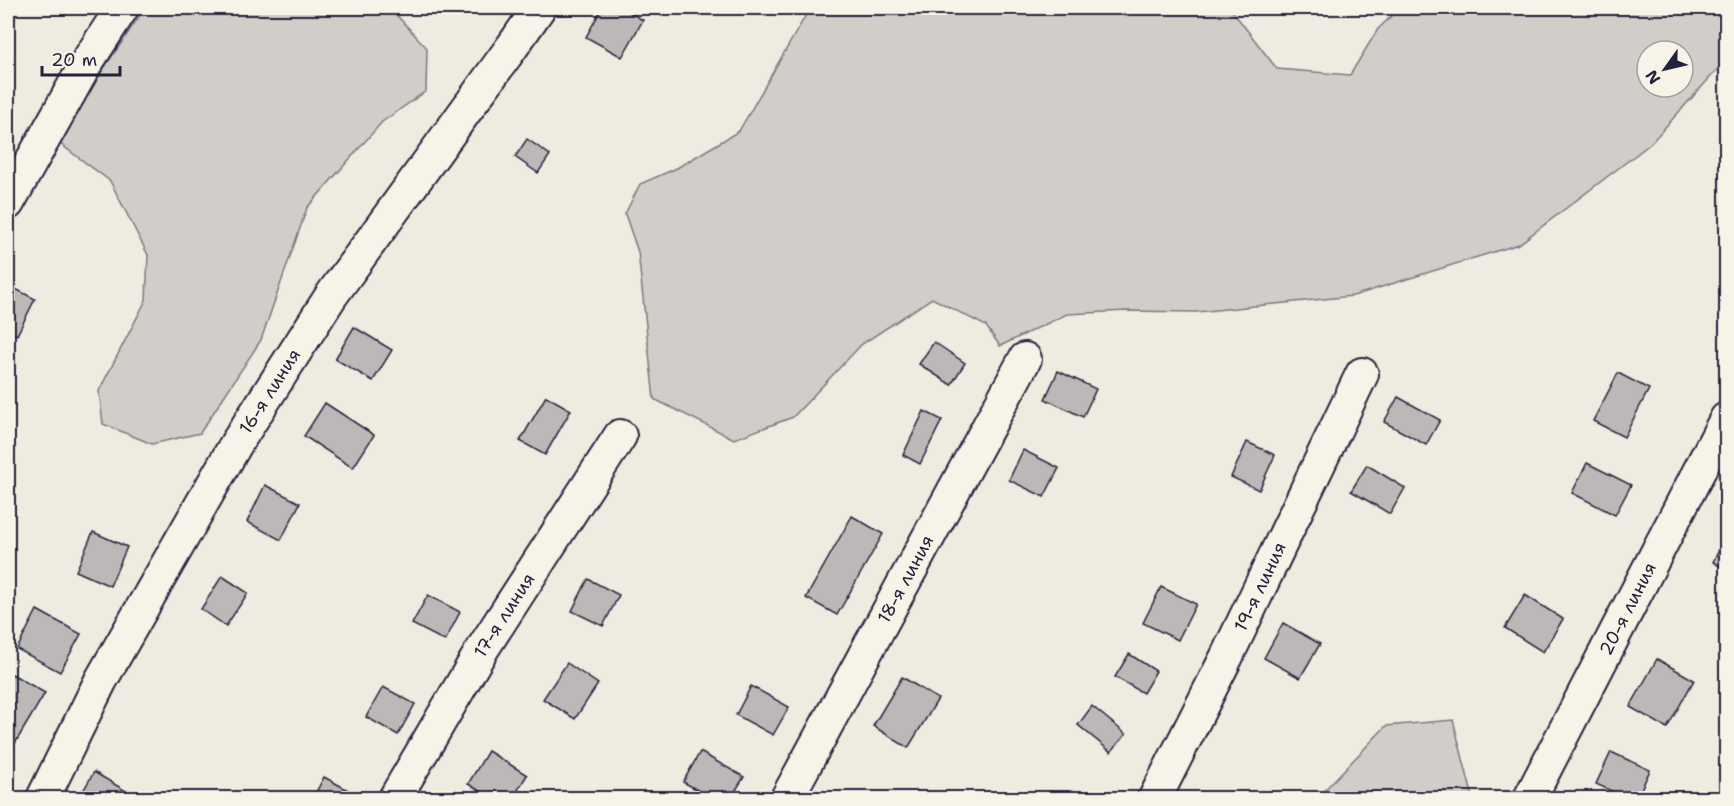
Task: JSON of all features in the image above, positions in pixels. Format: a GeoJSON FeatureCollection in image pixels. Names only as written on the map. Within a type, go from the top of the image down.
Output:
{"type":"FeatureCollection","features":[{"type":"Feature","properties":{"kind":"street"},"geometry":{"type":"LineString","coordinates":[[8,203],[87,62],[122,8]]}},
{"type":"Feature","properties":{"kind":"street","name":"16-я линия"},"geometry":{"type":"LineString","coordinates":[[43,798],[101,680],[236,444],[331,296],[539,8]]}},
{"type":"Feature","properties":{"kind":"street","name":"18-я линия"},"geometry":{"type":"LineString","coordinates":[[787,798],[1025,359]]}},
{"type":"Feature","properties":{"kind":"street","name":"19-я линия"},"geometry":{"type":"LineString","coordinates":[[1155,798],[1227,656],[1362,374]]}},
{"type":"Feature","properties":{"kind":"street","name":"20-я линия"},"geometry":{"type":"LineString","coordinates":[[1530,798],[1726,419]]}},
{"type":"Feature","properties":{"kind":"street","name":"17-я линия"},"geometry":{"type":"LineString","coordinates":[[395,798],[483,648],[620,436]]}},
{"type":"Feature","properties":{"kind":"shaded area"},"geometry":{"type":"Polygon","coordinates":[[[145,8],[390,8],[427,48],[426,91],[382,122],[307,208],[261,340],[200,433],[152,444],[103,424],[99,391],[146,300],[148,255],[110,181],[55,140],[145,8]]]}},
{"type":"Feature","properties":{"kind":"shaded area"},"geometry":{"type":"Polygon","coordinates":[[[810,8],[1230,8],[1277,69],[1350,75],[1378,29],[1400,8],[1726,8],[1726,60],[1695,94],[1695,39],[1635,39],[1635,99],[1691,99],[1650,144],[1519,244],[1353,296],[1197,312],[1126,311],[1067,314],[1000,346],[986,326],[932,298],[862,344],[793,417],[734,439],[654,399],[638,252],[625,214],[640,184],[677,168],[739,131],[810,8]]]}},
{"type":"Feature","properties":{"kind":"shaded area"},"geometry":{"type":"Polygon","coordinates":[[[1453,720],[1473,798],[1317,798],[1386,726],[1453,720]]]}},
{"type":"Feature","properties":{"kind":"building"},"geometry":{"type":"Polygon","coordinates":[[[602,8],[622,8],[643,20],[622,57],[586,37],[602,8]]]}},
{"type":"Feature","properties":{"kind":"building"},"geometry":{"type":"Polygon","coordinates":[[[527,139],[550,155],[538,173],[515,157],[527,139]]]}},
{"type":"Feature","properties":{"kind":"building"},"geometry":{"type":"Polygon","coordinates":[[[8,285],[35,299],[17,335],[8,330],[8,285]]]}},
{"type":"Feature","properties":{"kind":"building"},"geometry":{"type":"Polygon","coordinates":[[[354,327],[392,350],[373,381],[335,359],[354,327]]]}},
{"type":"Feature","properties":{"kind":"building"},"geometry":{"type":"Polygon","coordinates":[[[934,342],[965,363],[951,385],[919,364],[934,342]]]}},
{"type":"Feature","properties":{"kind":"building"},"geometry":{"type":"Polygon","coordinates":[[[1058,371],[1096,389],[1083,417],[1045,399],[1058,371]]]}},
{"type":"Feature","properties":{"kind":"building"},"geometry":{"type":"Polygon","coordinates":[[[1618,373],[1649,389],[1624,437],[1593,421],[1618,373]]]}},
{"type":"Feature","properties":{"kind":"building"},"geometry":{"type":"Polygon","coordinates":[[[546,396],[571,410],[545,455],[520,441],[546,396]]]}},
{"type":"Feature","properties":{"kind":"building"},"geometry":{"type":"Polygon","coordinates":[[[1398,397],[1440,420],[1426,445],[1384,422],[1398,397]]]}},
{"type":"Feature","properties":{"kind":"building"},"geometry":{"type":"Polygon","coordinates":[[[325,403],[374,435],[353,468],[304,436],[325,403]]]}},
{"type":"Feature","properties":{"kind":"building"},"geometry":{"type":"Polygon","coordinates":[[[924,411],[942,420],[920,464],[903,455],[924,411]]]}},
{"type":"Feature","properties":{"kind":"building"},"geometry":{"type":"Polygon","coordinates":[[[1247,442],[1275,455],[1259,490],[1231,477],[1247,442]]]}},
{"type":"Feature","properties":{"kind":"building"},"geometry":{"type":"Polygon","coordinates":[[[1023,450],[1059,468],[1044,497],[1009,480],[1023,450]]]}},
{"type":"Feature","properties":{"kind":"building"},"geometry":{"type":"Polygon","coordinates":[[[1587,463],[1631,485],[1615,515],[1572,493],[1587,463]]]}},
{"type":"Feature","properties":{"kind":"building"},"geometry":{"type":"Polygon","coordinates":[[[1367,465],[1405,488],[1390,514],[1351,491],[1367,465]]]}},
{"type":"Feature","properties":{"kind":"building"},"geometry":{"type":"Polygon","coordinates":[[[265,485],[300,503],[281,540],[247,522],[265,485]]]}},
{"type":"Feature","properties":{"kind":"building"},"geometry":{"type":"Polygon","coordinates":[[[852,516],[883,534],[837,615],[806,598],[852,516]]]}},
{"type":"Feature","properties":{"kind":"building"},"geometry":{"type":"Polygon","coordinates":[[[93,532],[127,547],[110,586],[76,571],[93,532]]]}},
{"type":"Feature","properties":{"kind":"building"},"geometry":{"type":"Polygon","coordinates":[[[1726,536],[1726,570],[1713,562],[1726,536]]]}},
{"type":"Feature","properties":{"kind":"building"},"geometry":{"type":"Polygon","coordinates":[[[222,576],[248,593],[226,626],[201,609],[222,576]]]}},
{"type":"Feature","properties":{"kind":"building"},"geometry":{"type":"Polygon","coordinates":[[[588,579],[619,595],[603,626],[572,611],[588,579]]]}},
{"type":"Feature","properties":{"kind":"building"},"geometry":{"type":"Polygon","coordinates":[[[1161,587],[1196,604],[1178,640],[1143,623],[1161,587]]]}},
{"type":"Feature","properties":{"kind":"building"},"geometry":{"type":"Polygon","coordinates":[[[428,595],[460,612],[445,641],[412,624],[428,595]]]}},
{"type":"Feature","properties":{"kind":"building"},"geometry":{"type":"Polygon","coordinates":[[[1525,595],[1563,619],[1543,652],[1505,628],[1525,595]]]}},
{"type":"Feature","properties":{"kind":"building"},"geometry":{"type":"Polygon","coordinates":[[[37,610],[81,634],[60,672],[17,649],[37,610]]]}},
{"type":"Feature","properties":{"kind":"building"},"geometry":{"type":"Polygon","coordinates":[[[1283,623],[1320,644],[1300,678],[1264,658],[1283,623]]]}},
{"type":"Feature","properties":{"kind":"building"},"geometry":{"type":"Polygon","coordinates":[[[1129,654],[1156,671],[1143,693],[1115,677],[1129,654]]]}},
{"type":"Feature","properties":{"kind":"building"},"geometry":{"type":"Polygon","coordinates":[[[1657,659],[1694,680],[1667,728],[1630,707],[1657,659]]]}},
{"type":"Feature","properties":{"kind":"building"},"geometry":{"type":"Polygon","coordinates":[[[567,663],[598,684],[575,719],[543,699],[567,663]]]}},
{"type":"Feature","properties":{"kind":"building"},"geometry":{"type":"Polygon","coordinates":[[[12,674],[45,693],[14,745],[8,742],[8,681],[12,674]]]}},
{"type":"Feature","properties":{"kind":"building"},"geometry":{"type":"Polygon","coordinates":[[[902,677],[938,699],[908,748],[873,726],[902,677]]]}},
{"type":"Feature","properties":{"kind":"building"},"geometry":{"type":"Polygon","coordinates":[[[751,686],[789,707],[773,735],[736,715],[751,686]]]}},
{"type":"Feature","properties":{"kind":"building"},"geometry":{"type":"Polygon","coordinates":[[[383,687],[415,704],[398,735],[366,717],[383,687]]]}},
{"type":"Feature","properties":{"kind":"building"},"geometry":{"type":"Polygon","coordinates":[[[1092,706],[1126,734],[1111,752],[1078,725],[1092,706]]]}},
{"type":"Feature","properties":{"kind":"building"},"geometry":{"type":"Polygon","coordinates":[[[488,751],[527,775],[513,798],[492,798],[468,784],[488,751]]]}},
{"type":"Feature","properties":{"kind":"building"},"geometry":{"type":"Polygon","coordinates":[[[700,752],[744,777],[731,798],[712,798],[683,782],[700,752]]]}},
{"type":"Feature","properties":{"kind":"building"},"geometry":{"type":"Polygon","coordinates":[[[1611,752],[1650,770],[1637,798],[1627,798],[1596,784],[1611,752]]]}},
{"type":"Feature","properties":{"kind":"building"},"geometry":{"type":"Polygon","coordinates":[[[94,772],[131,794],[129,798],[79,798],[94,772]]]}},
{"type":"Feature","properties":{"kind":"building"},"geometry":{"type":"Polygon","coordinates":[[[324,777],[363,798],[313,798],[324,777]]]}}]}
